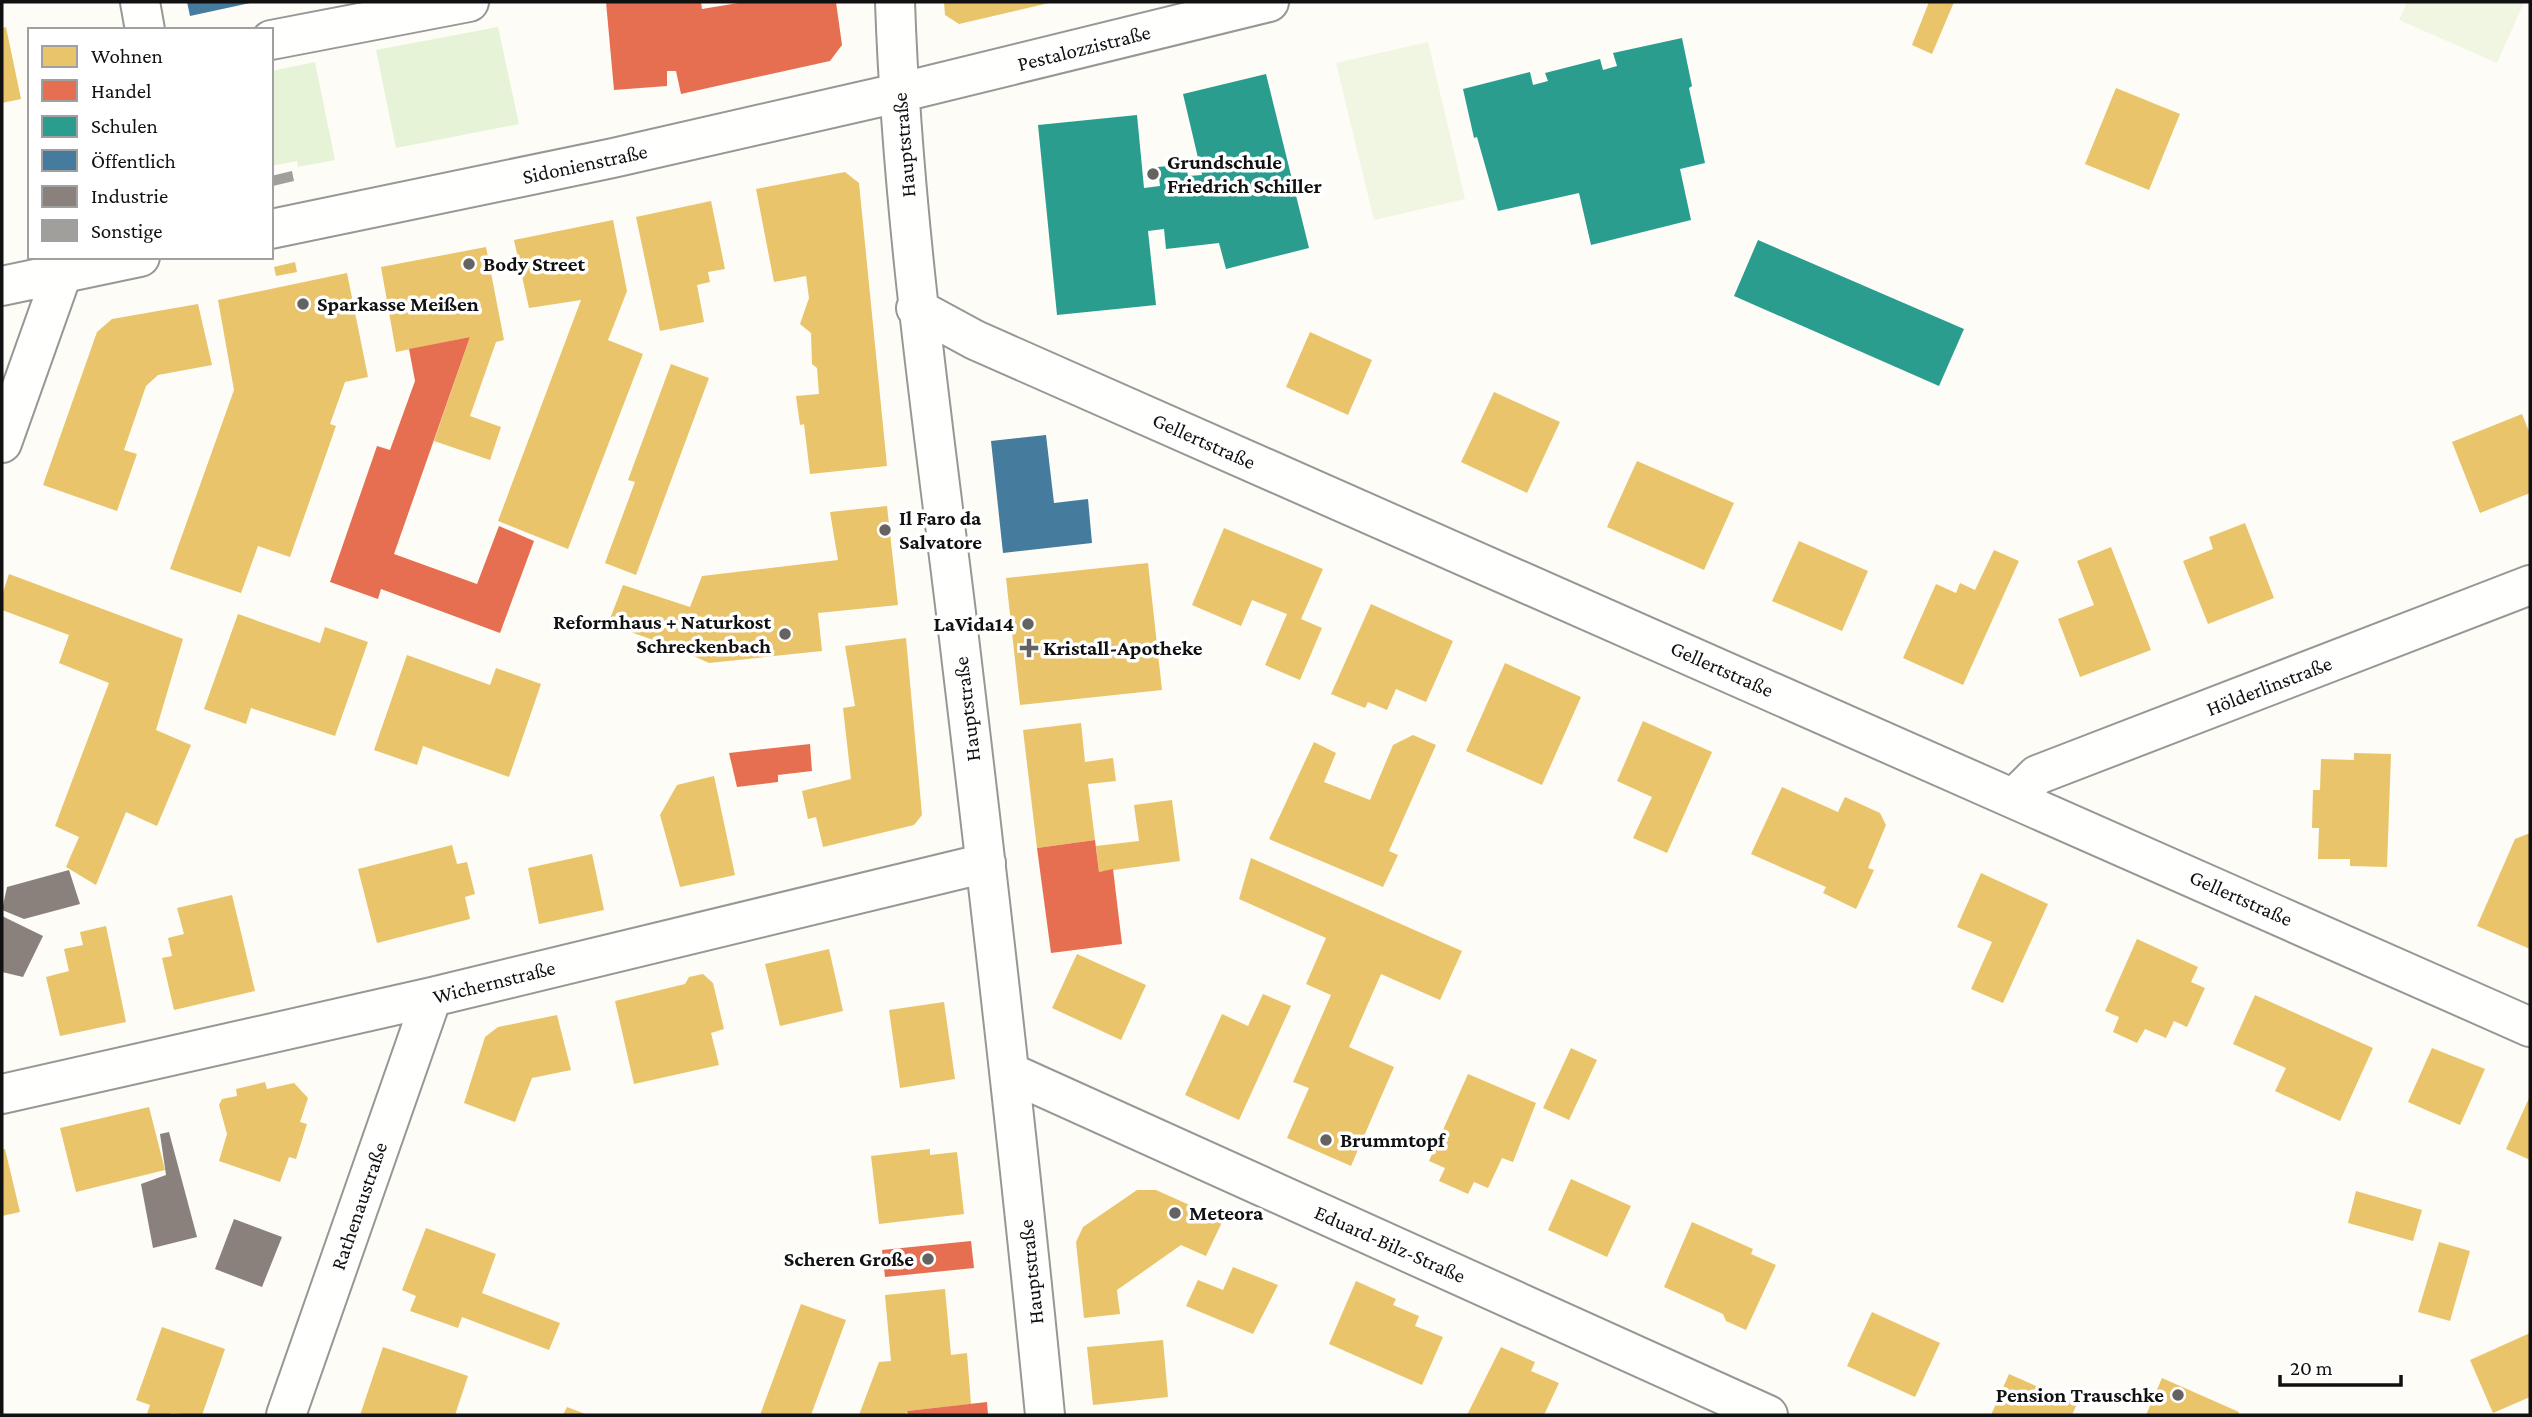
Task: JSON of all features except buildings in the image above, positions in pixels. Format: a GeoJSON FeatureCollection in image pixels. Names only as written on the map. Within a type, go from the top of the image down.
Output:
{"type":"FeatureCollection","features":[{"type":"Feature","properties":{"kind":"street"},"geometry":{"type":"LineString","coordinates":[[140,2],[145,28]]}},
{"type":"Feature","properties":{"kind":"street"},"geometry":{"type":"LineString","coordinates":[[273,40],[469,2]]}},
{"type":"Feature","properties":{"kind":"street","name":"Hauptstraße"},"geometry":{"type":"LineString","coordinates":[[895,2],[898,93],[916,308],[1011,1073],[1045,1415]]}},
{"type":"Feature","properties":{"kind":"street","name":"Pestalozzistraße"},"geometry":{"type":"LineString","coordinates":[[898,93],[1245,5]]}},
{"type":"Feature","properties":{"kind":"street","name":"Sidonienstraße"},"geometry":{"type":"LineString","coordinates":[[273,229],[569,168],[898,93]]}},
{"type":"Feature","properties":{"kind":"street"},"geometry":{"type":"LineString","coordinates":[[2,286],[131,259]]}},
{"type":"Feature","properties":{"kind":"street"},"geometry":{"type":"LineString","coordinates":[[2,443],[62,274]]}},
{"type":"Feature","properties":{"kind":"street","name":"Gellertstraße"},"geometry":{"type":"LineString","coordinates":[[916,308],[975,340],[2530,1027]]}},
{"type":"Feature","properties":{"kind":"street","name":"Hölderlinstraße"},"geometry":{"type":"LineString","coordinates":[[2014,798],[2037,775],[2530,585]]}},
{"type":"Feature","properties":{"kind":"street","name":"Wichernstraße"},"geometry":{"type":"LineString","coordinates":[[2,1094],[432,997],[986,863]]}},
{"type":"Feature","properties":{"kind":"street","name":"Rathenaustraße"},"geometry":{"type":"LineString","coordinates":[[286,1415],[432,997]]}},
{"type":"Feature","properties":{"kind":"street","name":"Eduard-Bilz-Straße"},"geometry":{"type":"LineString","coordinates":[[1011,1073],[1768,1415]]}},
{"type":"Feature","properties":{"kind":"green space"},"geometry":{"type":"Polygon","coordinates":[[[2407,2],[2524,2],[2497,63],[2399,20],[2407,2]]]}},
{"type":"Feature","properties":{"kind":"green space"},"geometry":{"type":"Polygon","coordinates":[[[498,27],[519,124],[396,148],[376,50],[498,27]]]}},
{"type":"Feature","properties":{"kind":"green space"},"geometry":{"type":"Polygon","coordinates":[[[1428,42],[1465,199],[1374,220],[1336,63],[1428,42]]]}},
{"type":"Feature","properties":{"kind":"green space"},"geometry":{"type":"Polygon","coordinates":[[[315,62],[335,160],[298,167],[297,161],[273,166],[273,71],[315,62]]]}},
{"type":"Feature","properties":{"kind":"place","name":"Grundschule Friedrich Schiller"},"geometry":{"type":"Point","coordinates":[1153,174]}},
{"type":"Feature","properties":{"kind":"place","name":"Body Street"},"geometry":{"type":"Point","coordinates":[469,264]}},
{"type":"Feature","properties":{"kind":"place","name":"Sparkasse Meißen"},"geometry":{"type":"Point","coordinates":[303,304]}},
{"type":"Feature","properties":{"kind":"place","name":"Il Faro da Salvatore"},"geometry":{"type":"Point","coordinates":[885,530]}},
{"type":"Feature","properties":{"kind":"place","name":"LaVida14"},"geometry":{"type":"Point","coordinates":[1028,624]}},
{"type":"Feature","properties":{"kind":"place","name":"Reformhaus + Naturkost Schreckenbach"},"geometry":{"type":"Point","coordinates":[785,634]}},
{"type":"Feature","properties":{"kind":"place","name":"Kristall-Apotheke"},"geometry":{"type":"Point","coordinates":[1029,648]}},
{"type":"Feature","properties":{"kind":"place","name":"Brummtopf"},"geometry":{"type":"Point","coordinates":[1326,1140]}},
{"type":"Feature","properties":{"kind":"place","name":"Meteora"},"geometry":{"type":"Point","coordinates":[1175,1213]}},
{"type":"Feature","properties":{"kind":"place","name":"Scheren Große"},"geometry":{"type":"Point","coordinates":[928,1259]}},
{"type":"Feature","properties":{"kind":"place","name":"Pension Trauschke"},"geometry":{"type":"Point","coordinates":[2178,1395]}}]}
